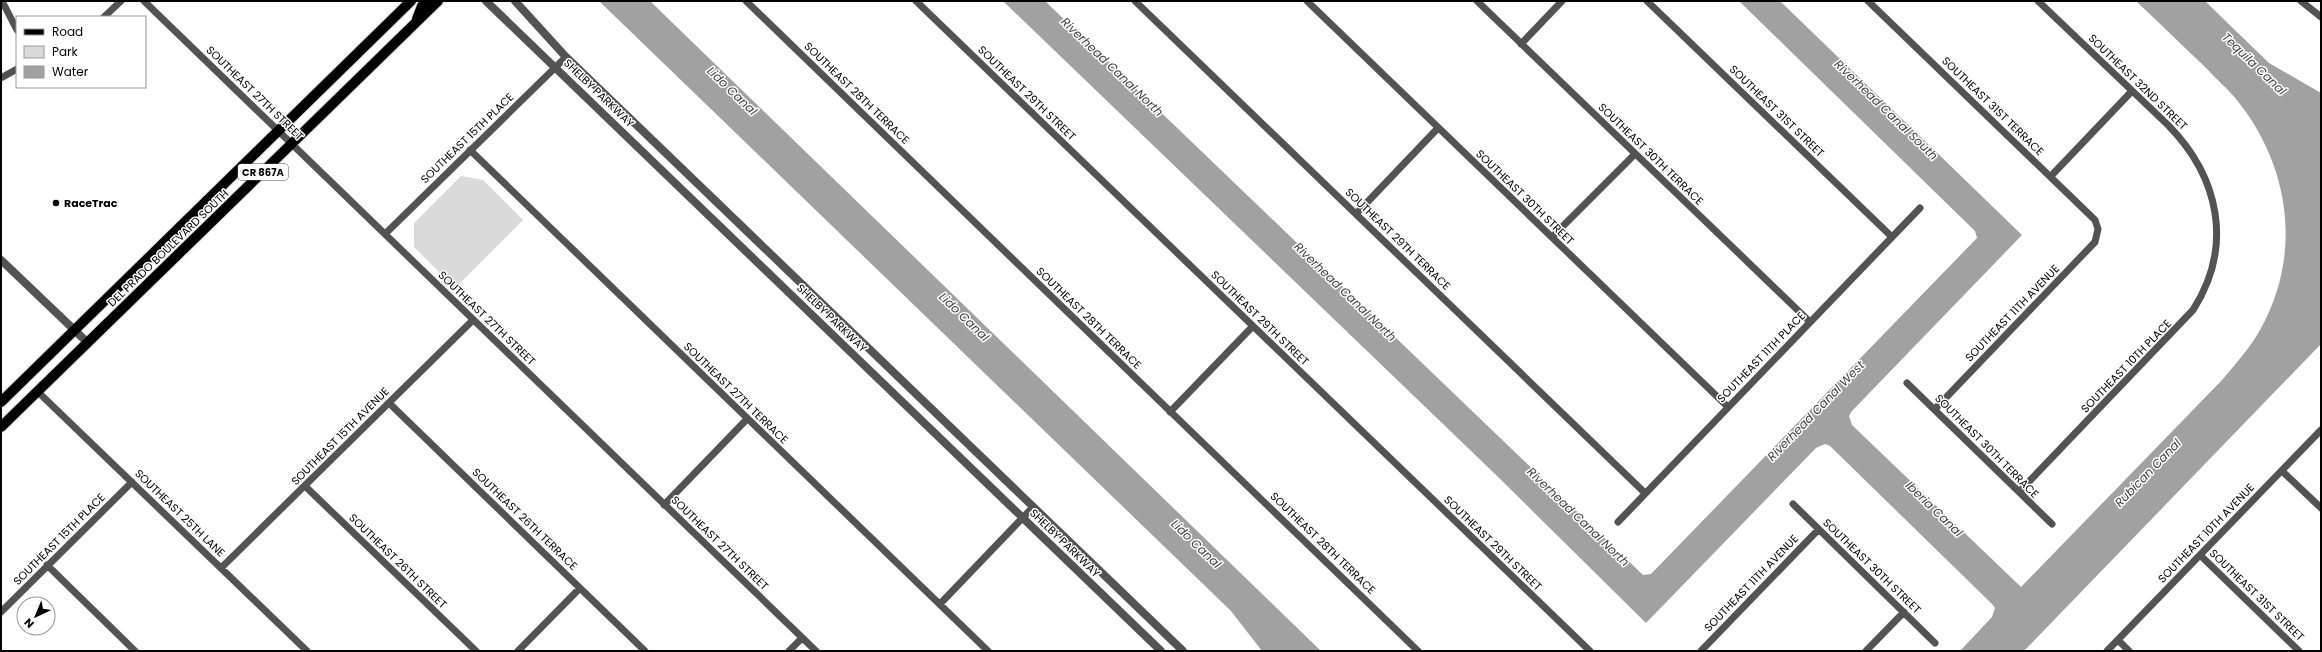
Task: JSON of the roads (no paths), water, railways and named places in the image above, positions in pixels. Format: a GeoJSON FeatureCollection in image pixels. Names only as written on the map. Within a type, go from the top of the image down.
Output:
{"type":"FeatureCollection","features":[{"type":"Feature","properties":{"kind":"main road","name":"DEL PRADO BOULEVARD SOUTH"},"geometry":{"type":"LineString","coordinates":[[1,402],[279,132],[411,1]]}},
{"type":"Feature","properties":{"kind":"main road"},"geometry":{"type":"LineString","coordinates":[[414,24],[422,6],[427,1]]}},
{"type":"Feature","properties":{"kind":"main road","name":"DEL PRADO BOULEVARD SOUTH"},"geometry":{"type":"LineString","coordinates":[[1,427],[438,1]]}},
{"type":"Feature","properties":{"kind":"street"},"geometry":{"type":"LineString","coordinates":[[2,1],[16,28]]}},
{"type":"Feature","properties":{"kind":"street"},"geometry":{"type":"LineString","coordinates":[[105,16],[120,1]]}},
{"type":"Feature","properties":{"kind":"street","name":"SOUTHEAST 27TH STREET"},"geometry":{"type":"LineString","coordinates":[[144,1],[816,651]]}},
{"type":"Feature","properties":{"kind":"street","name":"SHELBY PARKWAY"},"geometry":{"type":"LineString","coordinates":[[486,1],[1161,651]]}},
{"type":"Feature","properties":{"kind":"street","name":"SHELBY PARKWAY"},"geometry":{"type":"LineString","coordinates":[[515,1],[566,57],[1183,651]]}},
{"type":"Feature","properties":{"kind":"street","name":"SOUTHEAST 28TH TERRACE"},"geometry":{"type":"LineString","coordinates":[[746,1],[1418,651]]}},
{"type":"Feature","properties":{"kind":"street","name":"SOUTHEAST 29TH STREET"},"geometry":{"type":"LineString","coordinates":[[916,1],[1586,650]]}},
{"type":"Feature","properties":{"kind":"street","name":"SOUTHEAST 29TH TERRACE"},"geometry":{"type":"LineString","coordinates":[[1135,1],[1645,493]]}},
{"type":"Feature","properties":{"kind":"street","name":"SOUTHEAST 30TH STREET"},"geometry":{"type":"LineString","coordinates":[[1308,1],[1728,407]]}},
{"type":"Feature","properties":{"kind":"street","name":"SOUTHEAST 30TH TERRACE"},"geometry":{"type":"LineString","coordinates":[[1477,1],[1810,322]]}},
{"type":"Feature","properties":{"kind":"street"},"geometry":{"type":"LineString","coordinates":[[1521,44],[1562,1]]}},
{"type":"Feature","properties":{"kind":"street","name":"SOUTHEAST 31ST STREET"},"geometry":{"type":"LineString","coordinates":[[1647,1],[1892,237]]}},
{"type":"Feature","properties":{"kind":"street","name":"SOUTHEAST 31ST TERRACE"},"geometry":{"type":"LineString","coordinates":[[1868,1],[2051,176],[2095,220],[2098,229]]}},
{"type":"Feature","properties":{"kind":"street","name":"SOUTHEAST 32ND STREET"},"geometry":{"type":"LineString","coordinates":[[2038,1],[2177,134],[2200,165],[2209,187],[2215,209],[2217,236]]}},
{"type":"Feature","properties":{"kind":"street"},"geometry":{"type":"LineString","coordinates":[[2301,1],[2321,17]]}},
{"type":"Feature","properties":{"kind":"street","name":"SOUTHEAST 15TH PLACE"},"geometry":{"type":"LineString","coordinates":[[385,234],[566,57]]}},
{"type":"Feature","properties":{"kind":"street"},"geometry":{"type":"LineString","coordinates":[[1,78],[16,70]]}},
{"type":"Feature","properties":{"kind":"street"},"geometry":{"type":"LineString","coordinates":[[2051,176],[2132,91]]}},
{"type":"Feature","properties":{"kind":"street"},"geometry":{"type":"LineString","coordinates":[[1356,214],[1438,128]]}},
{"type":"Feature","properties":{"kind":"street","name":"SOUTHEAST 27TH TERRACE"},"geometry":{"type":"LineString","coordinates":[[470,150],[988,651]]}},
{"type":"Feature","properties":{"kind":"street"},"geometry":{"type":"LineString","coordinates":[[1552,237],[1634,154]]}},
{"type":"Feature","properties":{"kind":"street","name":"SOUTHEAST 11TH PLACE"},"geometry":{"type":"LineString","coordinates":[[1618,522],[1920,208]]}},
{"type":"Feature","properties":{"kind":"street","name":"SOUTHEAST 11TH AVENUE"},"geometry":{"type":"LineString","coordinates":[[1935,409],[2095,242],[2098,229]]}},
{"type":"Feature","properties":{"kind":"street","name":"SOUTHEAST 10TH PLACE"},"geometry":{"type":"LineString","coordinates":[[2019,492],[2186,320],[2200,300],[2209,279],[2215,258],[2217,236]]}},
{"type":"Feature","properties":{"kind":"street"},"geometry":{"type":"LineString","coordinates":[[1,260],[88,343]]}},
{"type":"Feature","properties":{"kind":"street","name":"SOUTHEAST 15TH AVENUE"},"geometry":{"type":"LineString","coordinates":[[221,568],[473,320]]}},
{"type":"Feature","properties":{"kind":"street"},"geometry":{"type":"LineString","coordinates":[[1170,412],[1253,326]]}},
{"type":"Feature","properties":{"kind":"street","name":"SOUTHEAST 30TH TERRACE"},"geometry":{"type":"LineString","coordinates":[[1907,383],[2052,524]]}},
{"type":"Feature","properties":{"kind":"street","name":"SOUTHEAST 25TH LANE"},"geometry":{"type":"LineString","coordinates":[[37,391],[307,651]]}},
{"type":"Feature","properties":{"kind":"street","name":"SOUTHEAST 26TH TERRACE"},"geometry":{"type":"LineString","coordinates":[[389,403],[645,651]]}},
{"type":"Feature","properties":{"kind":"street"},"geometry":{"type":"LineString","coordinates":[[664,505],[747,418]]}},
{"type":"Feature","properties":{"kind":"street","name":"SOUTHEAST 10TH AVENUE"},"geometry":{"type":"LineString","coordinates":[[2107,651],[2321,430]]}},
{"type":"Feature","properties":{"kind":"street"},"geometry":{"type":"LineString","coordinates":[[2282,470],[2321,508]]}},
{"type":"Feature","properties":{"kind":"street","name":"SOUTHEAST 15TH PLACE"},"geometry":{"type":"LineString","coordinates":[[1,612],[132,482]]}},
{"type":"Feature","properties":{"kind":"street","name":"SOUTHEAST 26TH STREET"},"geometry":{"type":"LineString","coordinates":[[305,486],[476,651]]}},
{"type":"Feature","properties":{"kind":"street","name":"SOUTHEAST 30TH STREET"},"geometry":{"type":"LineString","coordinates":[[1793,504],[1935,643]]}},
{"type":"Feature","properties":{"kind":"street"},"geometry":{"type":"LineString","coordinates":[[940,604],[1033,507]]}},
{"type":"Feature","properties":{"kind":"street","name":"SOUTHEAST 11TH AVENUE"},"geometry":{"type":"LineString","coordinates":[[1700,651],[1818,530]]}},
{"type":"Feature","properties":{"kind":"street","name":"SOUTHEAST 31ST STREET"},"geometry":{"type":"LineString","coordinates":[[2200,555],[2299,651]]}},
{"type":"Feature","properties":{"kind":"street"},"geometry":{"type":"LineString","coordinates":[[47,565],[135,651]]}},
{"type":"Feature","properties":{"kind":"street"},"geometry":{"type":"LineString","coordinates":[[518,651],[580,588]]}},
{"type":"Feature","properties":{"kind":"street"},"geometry":{"type":"LineString","coordinates":[[1866,651],[1904,612]]}},
{"type":"Feature","properties":{"kind":"street"},"geometry":{"type":"LineString","coordinates":[[789,651],[802,638]]}},
{"type":"Feature","properties":{"kind":"street"},"geometry":{"type":"LineString","coordinates":[[2118,640],[2129,651]]}},
{"type":"Feature","properties":{"kind":"water","name":"Lido Canal"},"geometry":{"type":"Polygon","coordinates":[[[599,1],[650,1],[1321,651],[1262,651],[1231,611],[599,1]]]}},
{"type":"Feature","properties":{"kind":"water"},"geometry":{"type":"Polygon","coordinates":[[[1003,1],[1045,1],[1643,575],[1651,574],[1977,238],[1975,231],[1739,1],[1780,1],[2022,235],[1851,412],[1849,416],[1852,425],[2021,587],[2223,379],[2238,361],[2260,330],[2274,301],[2282,271],[2286,241],[2284,211],[2279,181],[2269,152],[2254,125],[2236,99],[2136,1],[2205,1],[2269,63],[2321,93],[2321,344],[2024,651],[1960,651],[1992,617],[1995,608],[1830,446],[1825,444],[1816,448],[1646,623],[1494,473],[1003,1]]]}},
{"type":"Feature","properties":{"kind":"place","name":"RaceTrac"},"geometry":{"type":"Point","coordinates":[56,203]}},
{"type":"Feature","properties":{"kind":"water label","name":"Tequila Canal"},"geometry":{"type":"Point","coordinates":[2254,64]}},
{"type":"Feature","properties":{"kind":"water label","name":"Riverhead Canal North"},"geometry":{"type":"Point","coordinates":[1112,67]}},
{"type":"Feature","properties":{"kind":"water label","name":"Riverhead Canal South"},"geometry":{"type":"Point","coordinates":[1886,110]}},
{"type":"Feature","properties":{"kind":"water label","name":"Riverhead Canal North"},"geometry":{"type":"Point","coordinates":[1345,292]}},
{"type":"Feature","properties":{"kind":"water label","name":"Riverhead Canal West"},"geometry":{"type":"Point","coordinates":[1816,411]}},
{"type":"Feature","properties":{"kind":"water label","name":"Rubican Canal"},"geometry":{"type":"Point","coordinates":[2148,473]}},
{"type":"Feature","properties":{"kind":"water label","name":"Iberia Canal"},"geometry":{"type":"Point","coordinates":[1934,509]}},
{"type":"Feature","properties":{"kind":"water label","name":"Riverhead Canal North"},"geometry":{"type":"Point","coordinates":[1578,517]}}]}
